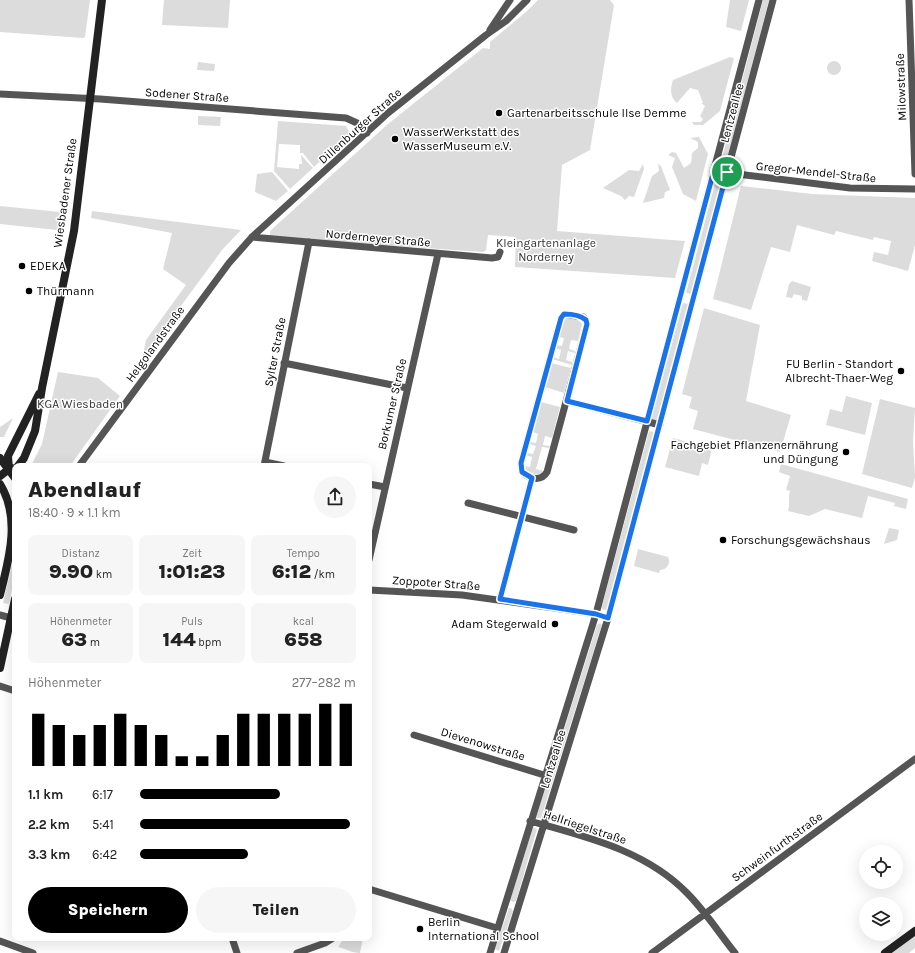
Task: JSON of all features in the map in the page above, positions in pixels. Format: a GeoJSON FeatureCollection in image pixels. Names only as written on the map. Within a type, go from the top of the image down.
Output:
{"type":"FeatureCollection","features":[{"type":"Feature","properties":{"kind":"street","name":"Wiesbadener Straße"},"geometry":{"type":"LineString","coordinates":[[20,463],[24,458],[35,431],[42,388],[76,218],[102,0]]}},
{"type":"Feature","properties":{"kind":"street","name":"Dillenburger Straße"},"geometry":{"type":"LineString","coordinates":[[486,35],[510,0]]}},
{"type":"Feature","properties":{"kind":"street","name":"Dillenburger Straße"},"geometry":{"type":"LineString","coordinates":[[252,237],[388,113],[486,35],[506,21],[527,0]]}},
{"type":"Feature","properties":{"kind":"street","name":"Lentzeallee"},"geometry":{"type":"LineString","coordinates":[[491,953],[544,775],[596,614],[759,0]]}},
{"type":"Feature","properties":{"kind":"street","name":"Lentzeallee"},"geometry":{"type":"LineString","coordinates":[[504,953],[608,618],[773,0]]}},
{"type":"Feature","properties":{"kind":"street","name":"Milowstraße"},"geometry":{"type":"LineString","coordinates":[[909,0],[915,174]]}},
{"type":"Feature","properties":{"kind":"street","name":"Sodener Straße"},"geometry":{"type":"LineString","coordinates":[[0,94],[90,99],[346,118],[357,123],[367,133]]}},
{"type":"Feature","properties":{"kind":"street","name":"Gregor-Mendel-Straße"},"geometry":{"type":"LineString","coordinates":[[714,170],[850,188],[915,189]]}},
{"type":"Feature","properties":{"kind":"street","name":"Norderneyer Straße"},"geometry":{"type":"LineString","coordinates":[[252,237],[492,258],[498,257],[500,252]]}},
{"type":"Feature","properties":{"kind":"street","name":"Helgolandstraße"},"geometry":{"type":"LineString","coordinates":[[81,463],[229,263],[252,237]]}},
{"type":"Feature","properties":{"kind":"street","name":"Sylter Straße"},"geometry":{"type":"LineString","coordinates":[[264,463],[309,242]]}},
{"type":"Feature","properties":{"kind":"street","name":"Borkumer Straße"},"geometry":{"type":"LineString","coordinates":[[372,546],[438,254]]}},
{"type":"Feature","properties":{"kind":"street"},"geometry":{"type":"LineString","coordinates":[[680,298],[693,301]]}},
{"type":"Feature","properties":{"kind":"street"},"geometry":{"type":"LineString","coordinates":[[564,314],[583,317],[587,324],[567,401],[547,472],[544,477],[540,479],[532,478],[522,472],[521,463],[561,318],[564,314]]}},
{"type":"Feature","properties":{"kind":"street"},"geometry":{"type":"LineString","coordinates":[[284,362],[407,388]]}},
{"type":"Feature","properties":{"kind":"street","name":"Wiesbadener Straße"},"geometry":{"type":"LineString","coordinates":[[12,468],[8,456],[42,388]]}},
{"type":"Feature","properties":{"kind":"street"},"geometry":{"type":"LineString","coordinates":[[567,401],[660,425]]}},
{"type":"Feature","properties":{"kind":"street"},"geometry":{"type":"LineString","coordinates":[[0,458],[12,468],[0,476]]}},
{"type":"Feature","properties":{"kind":"street"},"geometry":{"type":"LineString","coordinates":[[500,599],[532,478]]}},
{"type":"Feature","properties":{"kind":"street"},"geometry":{"type":"LineString","coordinates":[[0,484],[11,510],[12,523]]}},
{"type":"Feature","properties":{"kind":"street"},"geometry":{"type":"LineString","coordinates":[[372,485],[385,488]]}},
{"type":"Feature","properties":{"kind":"street"},"geometry":{"type":"LineString","coordinates":[[468,503],[574,530]]}},
{"type":"Feature","properties":{"kind":"street"},"geometry":{"type":"LineString","coordinates":[[0,595],[12,541]]}},
{"type":"Feature","properties":{"kind":"street","name":"Zoppoter Straße"},"geometry":{"type":"LineString","coordinates":[[372,590],[462,595],[500,599],[596,614]]}},
{"type":"Feature","properties":{"kind":"street"},"geometry":{"type":"LineString","coordinates":[[0,668],[12,613]]}},
{"type":"Feature","properties":{"kind":"street"},"geometry":{"type":"LineString","coordinates":[[596,614],[608,618]]}},
{"type":"Feature","properties":{"kind":"street"},"geometry":{"type":"LineString","coordinates":[[0,615],[11,618]]}},
{"type":"Feature","properties":{"kind":"street"},"geometry":{"type":"LineString","coordinates":[[0,686],[12,690]]}},
{"type":"Feature","properties":{"kind":"street","name":"Dievenowstraße"},"geometry":{"type":"LineString","coordinates":[[414,735],[544,775]]}},
{"type":"Feature","properties":{"kind":"street","name":"Schweinfurthstraße"},"geometry":{"type":"LineString","coordinates":[[652,953],[915,759]]}},
{"type":"Feature","properties":{"kind":"street","name":"Hellriegelstraße"},"geometry":{"type":"LineString","coordinates":[[530,821],[605,843],[644,861],[686,892],[706,914],[734,953]]}},
{"type":"Feature","properties":{"kind":"street"},"geometry":{"type":"LineString","coordinates":[[372,890],[498,928]]}},
{"type":"Feature","properties":{"kind":"street"},"geometry":{"type":"LineString","coordinates":[[505,902],[518,907]]}},
{"type":"Feature","properties":{"kind":"street"},"geometry":{"type":"LineString","coordinates":[[885,953],[915,931]]}},
{"type":"Feature","properties":{"kind":"street"},"geometry":{"type":"LineString","coordinates":[[0,941],[33,953]]}},
{"type":"Feature","properties":{"kind":"street"},"geometry":{"type":"LineString","coordinates":[[233,941],[237,953]]}},
{"type":"Feature","properties":{"kind":"street"},"geometry":{"type":"LineString","coordinates":[[297,953],[328,941]]}},
{"type":"Feature","properties":{"kind":"green space"},"geometry":{"type":"Polygon","coordinates":[[[0,0],[90,0],[85,37],[0,32],[0,0]]]}},
{"type":"Feature","properties":{"kind":"green space"},"geometry":{"type":"Polygon","coordinates":[[[164,0],[230,0],[228,28],[162,25],[164,0]]]}},
{"type":"Feature","properties":{"kind":"green space","name":"Gartenarbeitsschule Ilse Demme"},"geometry":{"type":"Polygon","coordinates":[[[538,0],[610,0],[614,5],[590,150],[562,165],[557,231],[685,241],[675,278],[515,267],[516,237],[488,235],[486,250],[483,252],[270,237],[270,231],[388,124],[483,48],[490,49],[490,42],[538,0]]]}},
{"type":"Feature","properties":{"kind":"green space"},"geometry":{"type":"Polygon","coordinates":[[[730,0],[749,0],[741,31],[726,27],[730,0]]]}},
{"type":"Feature","properties":{"kind":"green space"},"geometry":{"type":"Polygon","coordinates":[[[763,0],[769,0],[725,167],[720,166],[763,0]]]}},
{"type":"Feature","properties":{"kind":"green space"},"geometry":{"type":"Polygon","coordinates":[[[730,57],[734,58],[720,111],[703,125],[694,125],[692,122],[701,122],[703,119],[700,116],[705,106],[701,103],[703,103],[698,90],[690,88],[677,103],[671,93],[673,80],[730,57]]]}},
{"type":"Feature","properties":{"kind":"green space"},"geometry":{"type":"Polygon","coordinates":[[[834,61],[839,63],[841,68],[839,73],[834,75],[829,73],[827,68],[829,63],[834,61]]]}},
{"type":"Feature","properties":{"kind":"green space"},"geometry":{"type":"Polygon","coordinates":[[[198,62],[215,64],[214,71],[197,70],[198,62]]]}},
{"type":"Feature","properties":{"kind":"green space"},"geometry":{"type":"Polygon","coordinates":[[[198,116],[221,117],[220,126],[198,125],[198,116]]]}},
{"type":"Feature","properties":{"kind":"green space"},"geometry":{"type":"Polygon","coordinates":[[[278,121],[346,126],[350,133],[314,167],[303,153],[300,153],[300,145],[279,144],[277,167],[299,169],[299,164],[302,164],[301,155],[313,168],[290,189],[274,171],[278,121]]]}},
{"type":"Feature","properties":{"kind":"green space"},"geometry":{"type":"Polygon","coordinates":[[[699,137],[708,154],[696,201],[683,194],[672,167],[675,158],[668,155],[672,152],[676,153],[684,168],[691,163],[692,153],[698,148],[698,142],[690,138],[699,137]]]}},
{"type":"Feature","properties":{"kind":"green space"},"geometry":{"type":"Polygon","coordinates":[[[643,164],[644,169],[634,197],[629,196],[625,200],[621,196],[603,188],[629,170],[639,171],[643,164]]]}},
{"type":"Feature","properties":{"kind":"green space"},"geometry":{"type":"Polygon","coordinates":[[[658,164],[661,166],[670,190],[665,192],[664,198],[643,203],[652,176],[659,171],[658,164]]]}},
{"type":"Feature","properties":{"kind":"green space"},"geometry":{"type":"Polygon","coordinates":[[[272,172],[288,191],[276,201],[255,192],[257,174],[272,172]]]}},
{"type":"Feature","properties":{"kind":"green space"},"geometry":{"type":"Polygon","coordinates":[[[717,176],[722,178],[691,294],[686,293],[717,176]]]}},
{"type":"Feature","properties":{"kind":"green space"},"geometry":{"type":"Polygon","coordinates":[[[741,186],[812,194],[915,198],[915,245],[908,271],[872,261],[874,252],[888,255],[891,241],[874,237],[873,240],[836,231],[834,235],[797,225],[790,252],[771,247],[751,310],[713,299],[741,186]]]}},
{"type":"Feature","properties":{"kind":"green space"},"geometry":{"type":"Polygon","coordinates":[[[0,206],[60,212],[57,230],[0,224],[0,206]]]}},
{"type":"Feature","properties":{"kind":"green space"},"geometry":{"type":"Polygon","coordinates":[[[92,211],[241,230],[222,250],[142,359],[146,340],[186,285],[163,269],[172,233],[91,218],[92,211]]]}},
{"type":"Feature","properties":{"kind":"green space"},"geometry":{"type":"Polygon","coordinates":[[[792,281],[811,287],[807,301],[802,300],[802,296],[794,294],[792,298],[786,297],[789,284],[792,281]]]}},
{"type":"Feature","properties":{"kind":"green space"},"geometry":{"type":"Polygon","coordinates":[[[683,303],[689,304],[657,422],[651,420],[683,303]]]}},
{"type":"Feature","properties":{"kind":"green space"},"geometry":{"type":"Polygon","coordinates":[[[704,308],[760,325],[746,401],[791,415],[780,452],[693,429],[698,411],[689,408],[692,397],[682,394],[704,308]]]}},
{"type":"Feature","properties":{"kind":"green space"},"geometry":{"type":"Polygon","coordinates":[[[566,317],[578,320],[582,324],[578,341],[571,340],[569,349],[575,351],[575,353],[568,351],[566,360],[572,362],[572,365],[552,359],[553,357],[559,359],[561,350],[555,348],[556,345],[562,346],[564,338],[558,337],[563,320],[566,317]]]}},
{"type":"Feature","properties":{"kind":"green space"},"geometry":{"type":"Polygon","coordinates":[[[551,363],[571,368],[564,393],[545,387],[551,363]]]}},
{"type":"Feature","properties":{"kind":"green space","name":"KGA Wiesbaden"},"geometry":{"type":"Polygon","coordinates":[[[58,372],[98,378],[120,396],[72,463],[32,463],[42,444],[58,372]]]}},
{"type":"Feature","properties":{"kind":"green space"},"geometry":{"type":"Polygon","coordinates":[[[846,396],[872,403],[865,435],[826,425],[830,409],[842,412],[846,396]]]}},
{"type":"Feature","properties":{"kind":"green space"},"geometry":{"type":"Polygon","coordinates":[[[880,399],[915,408],[913,441],[915,477],[912,488],[862,474],[880,399]]]}},
{"type":"Feature","properties":{"kind":"green space"},"geometry":{"type":"Polygon","coordinates":[[[541,402],[560,407],[552,438],[545,436],[543,445],[550,446],[549,448],[542,447],[536,469],[543,471],[539,475],[527,472],[524,466],[530,467],[532,457],[526,455],[527,453],[533,454],[536,446],[529,444],[530,442],[536,443],[538,434],[533,432],[541,402]]]}},
{"type":"Feature","properties":{"kind":"green space"},"geometry":{"type":"Polygon","coordinates":[[[13,418],[4,437],[0,437],[0,427],[13,418]]]}},
{"type":"Feature","properties":{"kind":"green space"},"geometry":{"type":"Polygon","coordinates":[[[649,431],[654,432],[607,609],[605,610],[602,609],[602,606],[649,431]]]}},
{"type":"Feature","properties":{"kind":"green space"},"geometry":{"type":"Polygon","coordinates":[[[673,438],[712,449],[708,465],[702,463],[699,476],[665,467],[673,438]]]}},
{"type":"Feature","properties":{"kind":"green space"},"geometry":{"type":"Polygon","coordinates":[[[781,464],[908,499],[906,509],[894,506],[895,503],[868,496],[862,518],[825,509],[809,516],[788,511],[790,491],[786,490],[790,476],[779,472],[781,464]]]}},
{"type":"Feature","properties":{"kind":"green space"},"geometry":{"type":"Polygon","coordinates":[[[889,528],[899,530],[897,540],[884,544],[889,528]]]}},
{"type":"Feature","properties":{"kind":"green space"},"geometry":{"type":"Polygon","coordinates":[[[638,549],[668,557],[668,566],[665,569],[660,570],[659,573],[634,566],[638,549]]]}},
{"type":"Feature","properties":{"kind":"green space"},"geometry":{"type":"Polygon","coordinates":[[[12,565],[12,589],[9,604],[3,603],[12,565]]]}},
{"type":"Feature","properties":{"kind":"green space"},"geometry":{"type":"Polygon","coordinates":[[[600,623],[602,625],[541,818],[536,818],[597,625],[600,623]]]}},
{"type":"Feature","properties":{"kind":"green space"},"geometry":{"type":"Polygon","coordinates":[[[533,827],[537,829],[516,901],[513,902],[510,900],[533,827]]]}},
{"type":"Feature","properties":{"kind":"green space"},"geometry":{"type":"Polygon","coordinates":[[[509,908],[513,911],[499,951],[495,949],[509,908]]]}},
{"type":"Feature","properties":{"kind":"green space"},"geometry":{"type":"Polygon","coordinates":[[[915,936],[915,948],[909,953],[892,953],[915,936]]]}},
{"type":"Feature","properties":{"kind":"green space"},"geometry":{"type":"Polygon","coordinates":[[[342,941],[362,941],[360,953],[338,947],[342,941]]]}},
{"type":"Feature","properties":{"kind":"place","name":"Gartenarbeitsschule Ilse Demme"},"geometry":{"type":"Point","coordinates":[499,113]}},
{"type":"Feature","properties":{"kind":"place","name":"WasserWerkstatt des WasserMuseum e.V."},"geometry":{"type":"Point","coordinates":[395,139]}},
{"type":"Feature","properties":{"kind":"place","name":"EDEKA"},"geometry":{"type":"Point","coordinates":[22,266]}},
{"type":"Feature","properties":{"kind":"place","name":"Thürmann"},"geometry":{"type":"Point","coordinates":[29,291]}},
{"type":"Feature","properties":{"kind":"place","name":"FU Berlin - Standort Albrecht-Thaer-Weg"},"geometry":{"type":"Point","coordinates":[901,371]}},
{"type":"Feature","properties":{"kind":"place","name":"Fachgebiet Pflanzenernährung und Düngung"},"geometry":{"type":"Point","coordinates":[846,452]}},
{"type":"Feature","properties":{"kind":"place","name":"Forschungsgewächshaus"},"geometry":{"type":"Point","coordinates":[723,540]}},
{"type":"Feature","properties":{"kind":"place","name":"Adam Stegerwald"},"geometry":{"type":"Point","coordinates":[555,624]}},
{"type":"Feature","properties":{"kind":"place","name":"Berlin International School"},"geometry":{"type":"Point","coordinates":[420,929]}},
{"type":"Feature","properties":{"kind":"route"},"geometry":{"type":"LineString","coordinates":[[714,170],[727,172],[608,618],[596,614],[500,599],[532,478],[522,472],[521,463],[561,318],[564,314],[583,317],[587,324],[567,401],[647,421],[714,170]]}},
{"type":"Feature","properties":{"kind":"park label","name":"Kleingartenanlage Norderney"},"geometry":{"type":"Point","coordinates":[546,250]}}]}
